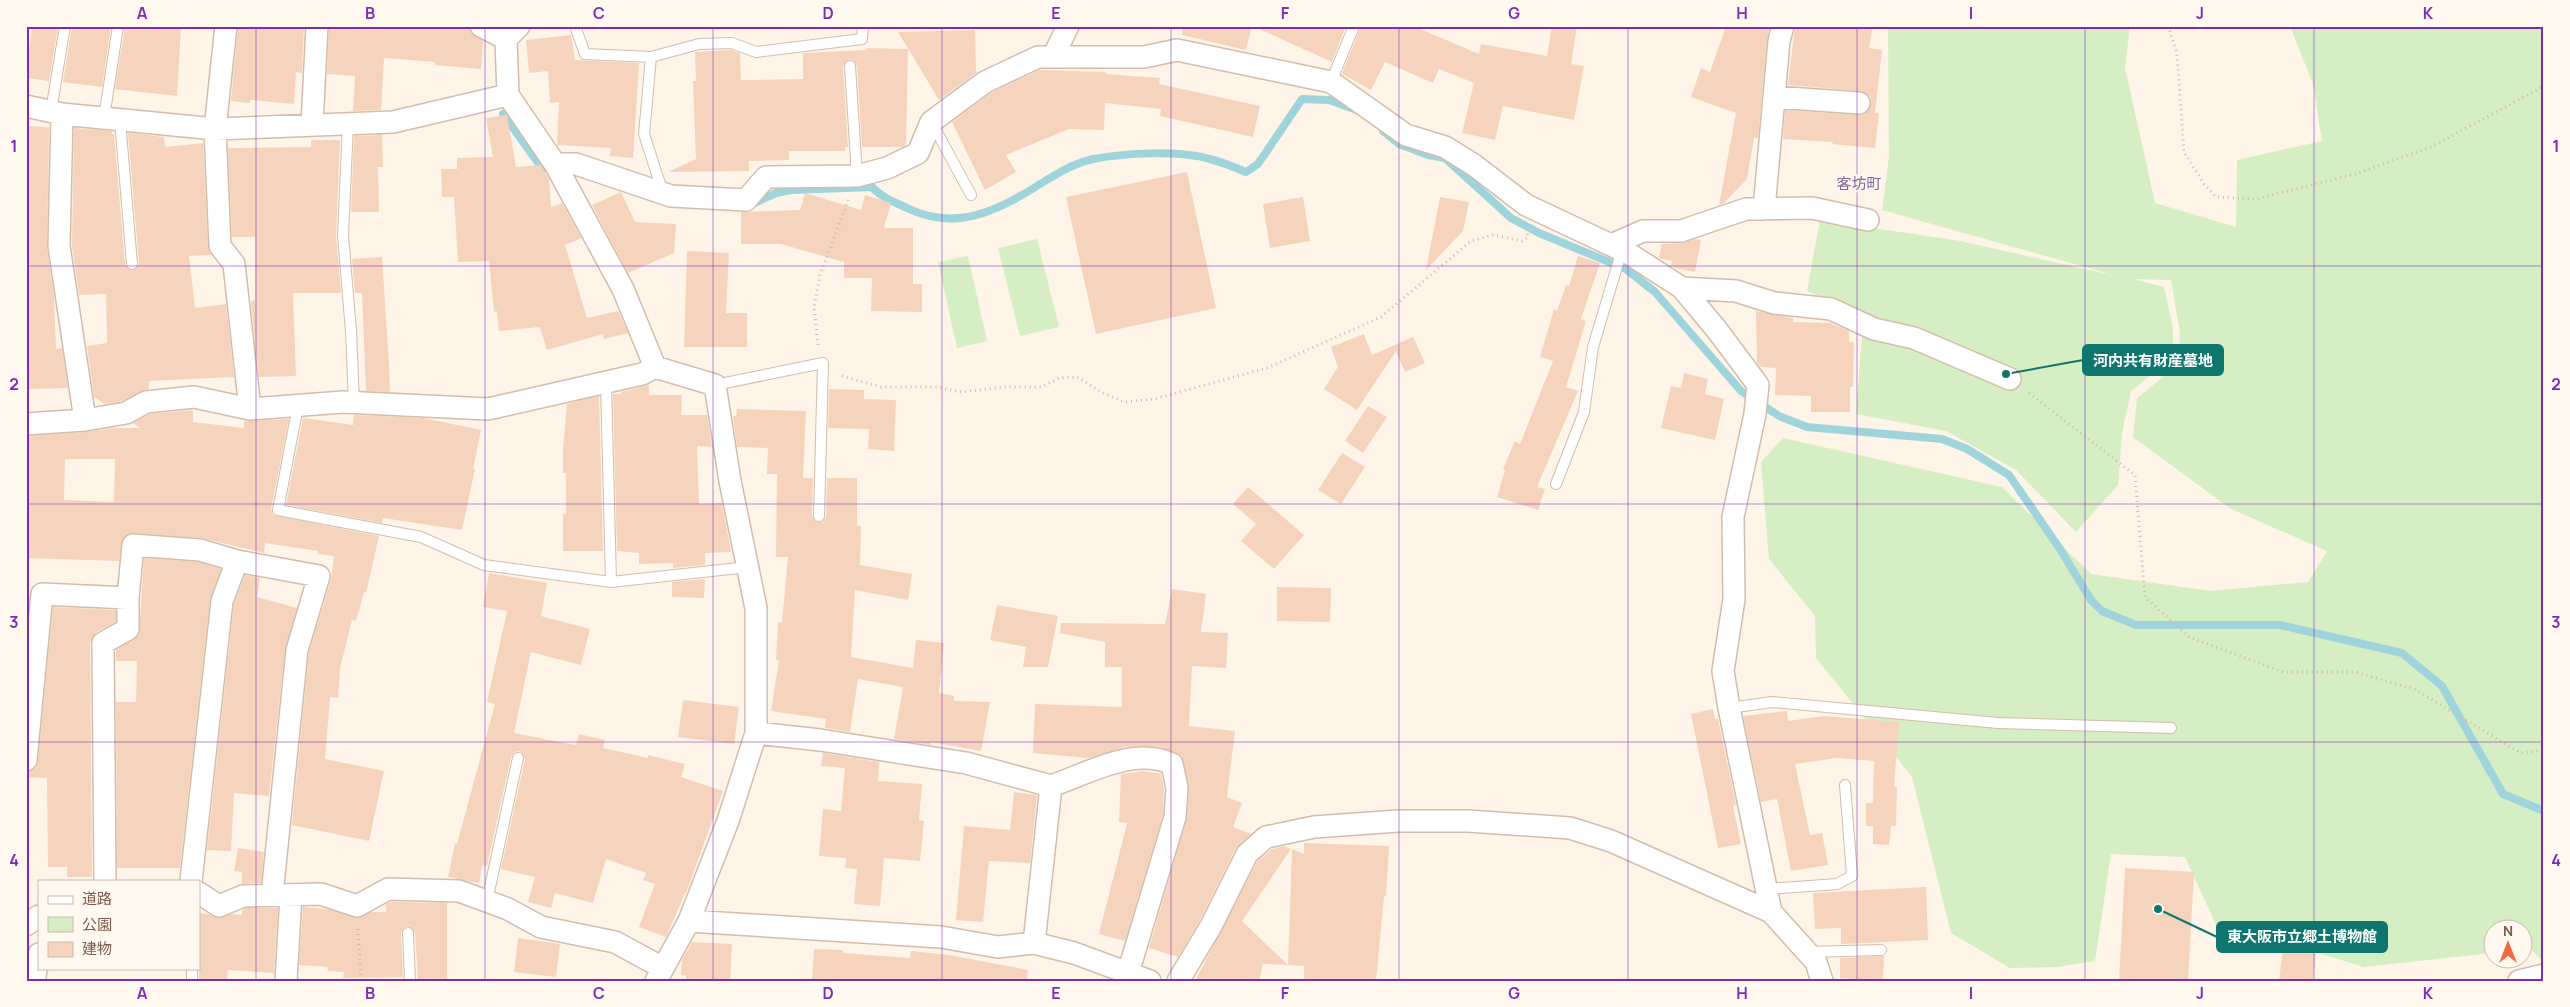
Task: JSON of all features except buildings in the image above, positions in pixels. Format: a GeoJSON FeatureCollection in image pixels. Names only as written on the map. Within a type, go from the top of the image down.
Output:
{"type":"FeatureCollection","features":[{"type":"Feature","properties":{"kind":"street"},"geometry":{"type":"LineString","coordinates":[[226,26],[215,129],[220,246],[234,264],[250,409]]}},
{"type":"Feature","properties":{"kind":"street"},"geometry":{"type":"LineString","coordinates":[[312,125],[317,26]]}},
{"type":"Feature","properties":{"kind":"street"},"geometry":{"type":"LineString","coordinates":[[481,26],[513,33],[508,95],[555,164],[623,289],[655,367]]}},
{"type":"Feature","properties":{"kind":"street"},"geometry":{"type":"LineString","coordinates":[[1053,57],[1068,26]]}},
{"type":"Feature","properties":{"kind":"street"},"geometry":{"type":"LineString","coordinates":[[1764,209],[1779,41],[1783,26]]}},
{"type":"Feature","properties":{"kind":"street"},"geometry":{"type":"LineString","coordinates":[[555,164],[576,164],[671,196],[746,200],[766,177],[857,176],[888,168],[918,153],[931,122],[985,82],[1038,57],[1144,58],[1177,50],[1331,82],[1406,135],[1445,146],[1474,164],[1526,205],[1617,247],[1682,288],[1717,330],[1758,385],[1755,414],[1733,517],[1734,599],[1723,671],[1771,912]]}},
{"type":"Feature","properties":{"kind":"street"},"geometry":{"type":"LineString","coordinates":[[26,106],[56,113],[215,129],[393,122],[508,95]]}},
{"type":"Feature","properties":{"kind":"street"},"geometry":{"type":"LineString","coordinates":[[1774,96],[1859,103]]}},
{"type":"Feature","properties":{"kind":"street"},"geometry":{"type":"LineString","coordinates":[[56,113],[59,246],[85,420]]}},
{"type":"Feature","properties":{"kind":"street"},"geometry":{"type":"LineString","coordinates":[[1617,247],[1643,231],[1682,231],[1746,209],[1812,208],[1868,220]]}},
{"type":"Feature","properties":{"kind":"street"},"geometry":{"type":"LineString","coordinates":[[1682,288],[1736,291],[1774,303],[1830,309],[1874,329],[1914,338],[2010,379]]}},
{"type":"Feature","properties":{"kind":"street"},"geometry":{"type":"LineString","coordinates":[[26,424],[85,420],[126,413],[146,402],[194,397],[250,409],[354,403],[488,409],[642,374],[655,367],[715,385],[730,481],[756,608],[756,733],[728,821],[689,921],[659,974],[616,942],[541,927],[508,909],[460,891],[388,889],[357,906],[321,894],[243,896],[219,906],[200,895]]}},
{"type":"Feature","properties":{"kind":"street"},"geometry":{"type":"LineString","coordinates":[[105,880],[103,644],[128,629],[128,598],[133,545],[200,550],[237,561],[320,576],[297,650],[282,895],[286,981]]}},
{"type":"Feature","properties":{"kind":"street"},"geometry":{"type":"LineString","coordinates":[[191,880],[222,601],[237,561]]}},
{"type":"Feature","properties":{"kind":"street"},"geometry":{"type":"LineString","coordinates":[[26,760],[42,594],[128,598]]}},
{"type":"Feature","properties":{"kind":"street"},"geometry":{"type":"LineString","coordinates":[[756,733],[820,740],[930,759],[966,763],[1051,786],[1134,757],[1159,758],[1172,764],[1177,788],[1176,817],[1128,973]]}},
{"type":"Feature","properties":{"kind":"street"},"geometry":{"type":"LineString","coordinates":[[1034,943],[1051,786]]}},
{"type":"Feature","properties":{"kind":"street"},"geometry":{"type":"LineString","coordinates":[[1178,981],[1211,926],[1246,854],[1266,838],[1314,826],[1398,821],[1468,821],[1570,828],[1611,841],[1771,912],[1816,962],[1822,981]]}},
{"type":"Feature","properties":{"kind":"street"},"geometry":{"type":"LineString","coordinates":[[26,924],[38,917]]}},
{"type":"Feature","properties":{"kind":"street"},"geometry":{"type":"LineString","coordinates":[[689,921],[941,937],[998,947],[1034,943],[1074,953],[1150,981]]}},
{"type":"Feature","properties":{"kind":"street"},"geometry":{"type":"LineString","coordinates":[[34,981],[38,959]]}},
{"type":"Feature","properties":{"kind":"street"},"geometry":{"type":"LineString","coordinates":[[2520,981],[2544,975]]}},
{"type":"Feature","properties":{"kind":"lane"},"geometry":{"type":"LineString","coordinates":[[56,113],[65,26]]}},
{"type":"Feature","properties":{"kind":"lane"},"geometry":{"type":"LineString","coordinates":[[118,26],[112,119],[132,264]]}},
{"type":"Feature","properties":{"kind":"lane"},"geometry":{"type":"LineString","coordinates":[[575,26],[585,54],[651,58],[699,44],[732,43],[756,52],[862,40],[863,26]]}},
{"type":"Feature","properties":{"kind":"lane"},"geometry":{"type":"LineString","coordinates":[[1331,82],[1354,26]]}},
{"type":"Feature","properties":{"kind":"lane"},"geometry":{"type":"LineString","coordinates":[[651,58],[644,134],[663,193]]}},
{"type":"Feature","properties":{"kind":"lane"},"geometry":{"type":"LineString","coordinates":[[850,66],[857,176]]}},
{"type":"Feature","properties":{"kind":"lane"},"geometry":{"type":"LineString","coordinates":[[931,122],[971,195]]}},
{"type":"Feature","properties":{"kind":"lane"},"geometry":{"type":"LineString","coordinates":[[348,124],[343,236],[351,331],[354,403]]}},
{"type":"Feature","properties":{"kind":"lane"},"geometry":{"type":"LineString","coordinates":[[1556,484],[1584,412],[1593,347],[1617,247]]}},
{"type":"Feature","properties":{"kind":"lane"},"geometry":{"type":"LineString","coordinates":[[715,385],[823,363],[819,516]]}},
{"type":"Feature","properties":{"kind":"lane"},"geometry":{"type":"LineString","coordinates":[[606,383],[611,582]]}},
{"type":"Feature","properties":{"kind":"lane"},"geometry":{"type":"LineString","coordinates":[[298,406],[278,510],[421,537],[484,565],[611,582],[748,567]]}},
{"type":"Feature","properties":{"kind":"lane"},"geometry":{"type":"LineString","coordinates":[[1729,708],[1772,702],[1998,723],[2171,728]]}},
{"type":"Feature","properties":{"kind":"lane"},"geometry":{"type":"LineString","coordinates":[[487,901],[518,758]]}},
{"type":"Feature","properties":{"kind":"lane"},"geometry":{"type":"LineString","coordinates":[[1767,889],[1837,884],[1852,876],[1845,785]]}},
{"type":"Feature","properties":{"kind":"lane"},"geometry":{"type":"LineString","coordinates":[[408,933],[410,981]]}},
{"type":"Feature","properties":{"kind":"lane"},"geometry":{"type":"LineString","coordinates":[[1807,952],[1881,950]]}},
{"type":"Feature","properties":{"kind":"path"},"geometry":{"type":"LineString","coordinates":[[2168,26],[2176,53],[2184,152],[2204,184],[2216,197],[2256,199],[2355,174],[2431,147],[2544,86]]}},
{"type":"Feature","properties":{"kind":"path"},"geometry":{"type":"LineString","coordinates":[[857,176],[820,275],[816,299],[815,325],[823,363],[844,377],[881,387],[937,387],[961,392],[1005,387],[1042,387],[1059,378],[1077,377],[1102,393],[1124,402],[1154,399],[1267,368],[1381,317],[1471,241],[1493,235],[1522,240],[1528,236],[1526,205]]}},
{"type":"Feature","properties":{"kind":"path"},"geometry":{"type":"LineString","coordinates":[[2010,379],[2135,475],[2145,596],[2189,637],[2283,672],[2355,672],[2414,689],[2522,753],[2544,750]]}},
{"type":"Feature","properties":{"kind":"path"},"geometry":{"type":"LineString","coordinates":[[357,906],[361,981]]}},
{"type":"Feature","properties":{"kind":"green space"},"geometry":{"type":"Polygon","coordinates":[[[1888,26],[2130,26],[2125,68],[2155,203],[2236,227],[2237,160],[2322,141],[2313,84],[2290,26],[2544,26],[2544,963],[2532,950],[2532,920],[2482,920],[2482,954],[2364,967],[2318,953],[2223,940],[2185,857],[2111,854],[2095,961],[2057,967],[2010,968],[1951,933],[1912,777],[1816,658],[1815,616],[1769,559],[1761,462],[1783,438],[2002,487],[2091,574],[2211,591],[2308,582],[2327,551],[2231,509],[2133,437],[2137,398],[2179,364],[2180,333],[2171,280],[2133,279],[2164,287],[2173,328],[2173,358],[2131,391],[2122,433],[2118,485],[2076,532],[2016,470],[1946,431],[1856,414],[1862,335],[1859,313],[1807,291],[1820,220],[1960,241],[2117,276],[1882,210],[1889,157],[1888,26]]]}},
{"type":"Feature","properties":{"kind":"green space"},"geometry":{"type":"Polygon","coordinates":[[[1037,239],[1059,327],[1020,336],[998,248],[1037,239]]]}},
{"type":"Feature","properties":{"kind":"green space"},"geometry":{"type":"Polygon","coordinates":[[[968,256],[987,341],[957,348],[938,262],[968,256]]]}},
{"type":"Feature","properties":{"kind":"waterway"},"geometry":{"type":"LineString","coordinates":[[752,204],[776,193],[791,190],[872,187],[888,199],[926,215],[961,218],[979,214],[1012,201],[1073,165],[1093,159],[1152,153],[1183,154],[1214,160],[1246,172],[1258,164],[1302,99],[1329,100],[1357,110]]}},
{"type":"Feature","properties":{"kind":"waterway"},"geometry":{"type":"LineString","coordinates":[[503,114],[541,167],[554,169]]}},
{"type":"Feature","properties":{"kind":"waterway"},"geometry":{"type":"LineString","coordinates":[[1383,131],[1399,144],[1428,155],[1445,158],[1511,218],[1539,233],[1626,269],[1655,292],[1741,391],[1779,416],[1807,427],[1942,439],[1967,449],[2009,475],[2060,549],[2091,600],[2102,611],[2136,625],[2280,625],[2402,653],[2442,686],[2503,794],[2544,811]]}},
{"type":"Feature","properties":{"kind":"place","name":"河内共有財産墓地"},"geometry":{"type":"Point","coordinates":[2006,374]}},
{"type":"Feature","properties":{"kind":"place","name":"東大阪市立郷土博物館"},"geometry":{"type":"Point","coordinates":[2158,909]}},
{"type":"Feature","properties":{"kind":"district","name":"客坊町"},"geometry":{"type":"Point","coordinates":[1859,183]}}]}
